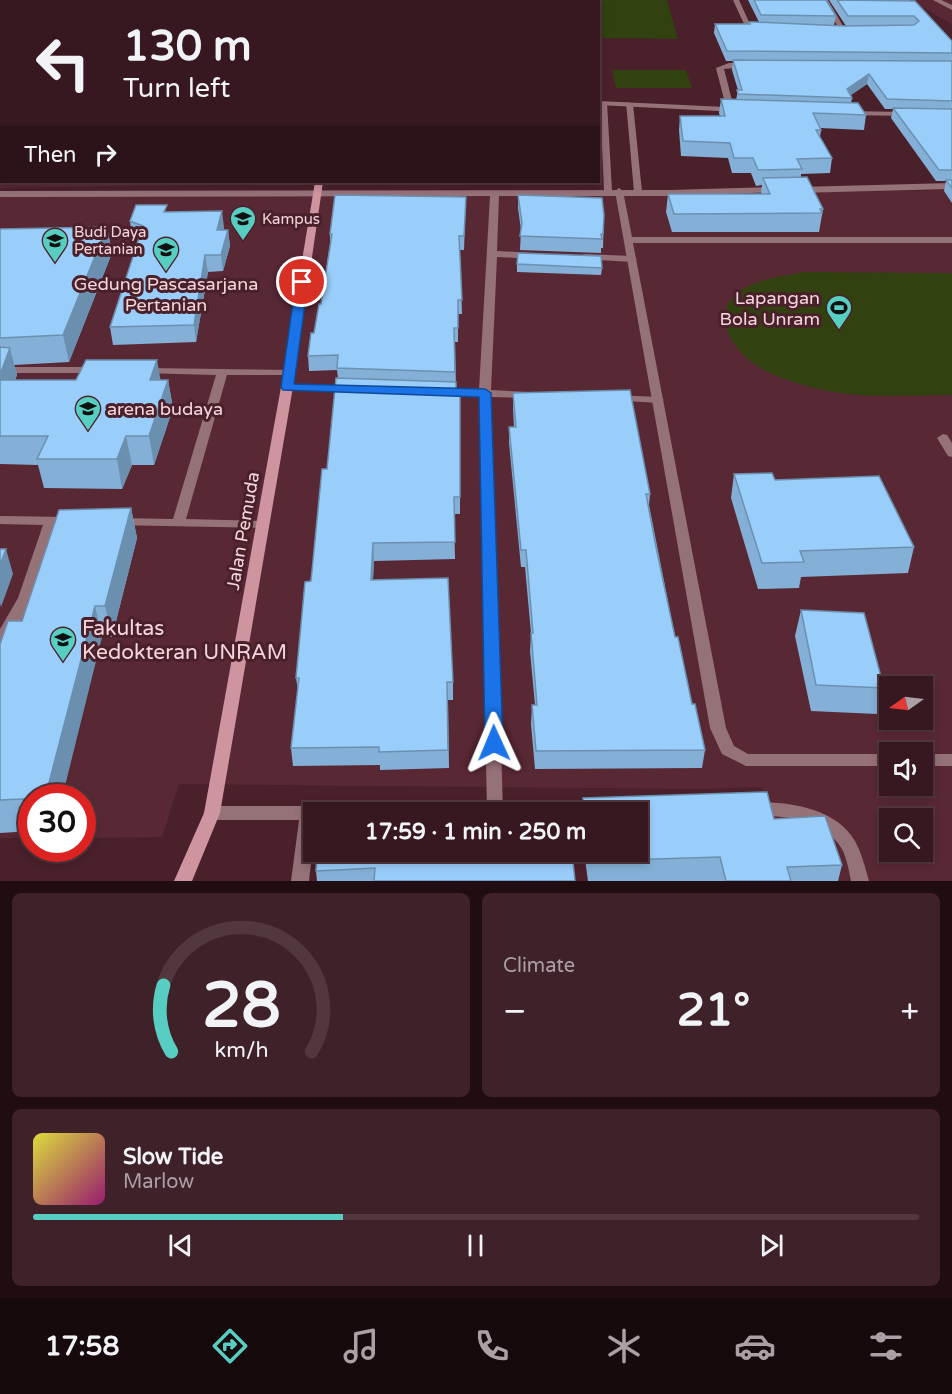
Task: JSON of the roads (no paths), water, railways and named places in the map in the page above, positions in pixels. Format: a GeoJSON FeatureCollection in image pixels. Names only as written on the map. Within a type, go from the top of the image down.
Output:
{"type":"FeatureCollection","features":[{"type":"Feature","properties":{"kind":"street"},"geometry":{"type":"LineString","coordinates":[[736,0],[746,23],[755,28],[772,29]]}},
{"type":"Feature","properties":{"kind":"street"},"geometry":{"type":"LineString","coordinates":[[825,0],[843,31]]}},
{"type":"Feature","properties":{"kind":"street"},"geometry":{"type":"LineString","coordinates":[[936,0],[952,8]]}},
{"type":"Feature","properties":{"kind":"street"},"geometry":{"type":"LineString","coordinates":[[832,30],[855,31]]}},
{"type":"Feature","properties":{"kind":"street"},"geometry":{"type":"LineString","coordinates":[[731,110],[720,69],[729,65],[754,65]]}},
{"type":"Feature","properties":{"kind":"street"},"geometry":{"type":"LineString","coordinates":[[749,110],[601,103],[613,191],[629,240],[718,728],[728,750],[746,760],[879,760]]}},
{"type":"Feature","properties":{"kind":"street"},"geometry":{"type":"LineString","coordinates":[[629,104],[638,192]]}},
{"type":"Feature","properties":{"kind":"street"},"geometry":{"type":"LineString","coordinates":[[839,113],[921,115]]}},
{"type":"Feature","properties":{"kind":"street"},"geometry":{"type":"LineString","coordinates":[[0,194],[318,187],[495,193],[952,186]]}},
{"type":"Feature","properties":{"kind":"street","name":"Jalan Pemuda"},"geometry":{"type":"LineString","coordinates":[[183,881],[212,813],[287,387],[318,187]]}},
{"type":"Feature","properties":{"kind":"street"},"geometry":{"type":"LineString","coordinates":[[494,802],[485,393],[495,193]]}},
{"type":"Feature","properties":{"kind":"street"},"geometry":{"type":"LineString","coordinates":[[629,240],[952,240]]}},
{"type":"Feature","properties":{"kind":"street"},"geometry":{"type":"LineString","coordinates":[[491,254],[550,256]]}},
{"type":"Feature","properties":{"kind":"street"},"geometry":{"type":"LineString","coordinates":[[573,257],[632,259]]}},
{"type":"Feature","properties":{"kind":"street"},"geometry":{"type":"LineString","coordinates":[[0,370],[105,370]]}},
{"type":"Feature","properties":{"kind":"street"},"geometry":{"type":"LineString","coordinates":[[129,371],[288,372]]}},
{"type":"Feature","properties":{"kind":"street"},"geometry":{"type":"LineString","coordinates":[[179,522],[222,371]]}},
{"type":"Feature","properties":{"kind":"street"},"geometry":{"type":"LineString","coordinates":[[287,387],[357,389]]}},
{"type":"Feature","properties":{"kind":"street"},"geometry":{"type":"LineString","coordinates":[[427,392],[543,395]]}},
{"type":"Feature","properties":{"kind":"street"},"geometry":{"type":"LineString","coordinates":[[600,398],[658,400]]}},
{"type":"Feature","properties":{"kind":"street"},"geometry":{"type":"LineString","coordinates":[[943,438],[952,453]]}},
{"type":"Feature","properties":{"kind":"street"},"geometry":{"type":"LineString","coordinates":[[0,520],[86,522]]}},
{"type":"Feature","properties":{"kind":"street"},"geometry":{"type":"LineString","coordinates":[[0,639],[17,614],[51,521]]}},
{"type":"Feature","properties":{"kind":"street"},"geometry":{"type":"LineString","coordinates":[[109,522],[262,525]]}},
{"type":"Feature","properties":{"kind":"street"},"geometry":{"type":"LineString","coordinates":[[933,760],[952,760]]}},
{"type":"Feature","properties":{"kind":"street"},"geometry":{"type":"LineString","coordinates":[[743,809],[773,808],[809,815],[828,824],[848,842],[860,881]]}},
{"type":"Feature","properties":{"kind":"street"},"geometry":{"type":"LineString","coordinates":[[212,813],[303,813]]}},
{"type":"Feature","properties":{"kind":"street"},"geometry":{"type":"LineString","coordinates":[[300,881],[303,862]]}},
{"type":"Feature","properties":{"kind":"place","name":"Kampus"},"geometry":{"type":"Point","coordinates":[243,242]}},
{"type":"Feature","properties":{"kind":"place","name":"Budi Daya Pertanian"},"geometry":{"type":"Point","coordinates":[55,264]}},
{"type":"Feature","properties":{"kind":"place","name":"Gedung Pascasarjana Pertanian"},"geometry":{"type":"Point","coordinates":[166,273]}},
{"type":"Feature","properties":{"kind":"place","name":"Lapangan Bola Unram"},"geometry":{"type":"Point","coordinates":[839,331]}},
{"type":"Feature","properties":{"kind":"place","name":"arena budaya"},"geometry":{"type":"Point","coordinates":[88,432]}},
{"type":"Feature","properties":{"kind":"place","name":"Fakultas Kedokteran UNRAM"},"geometry":{"type":"Point","coordinates":[63,663]}}]}
